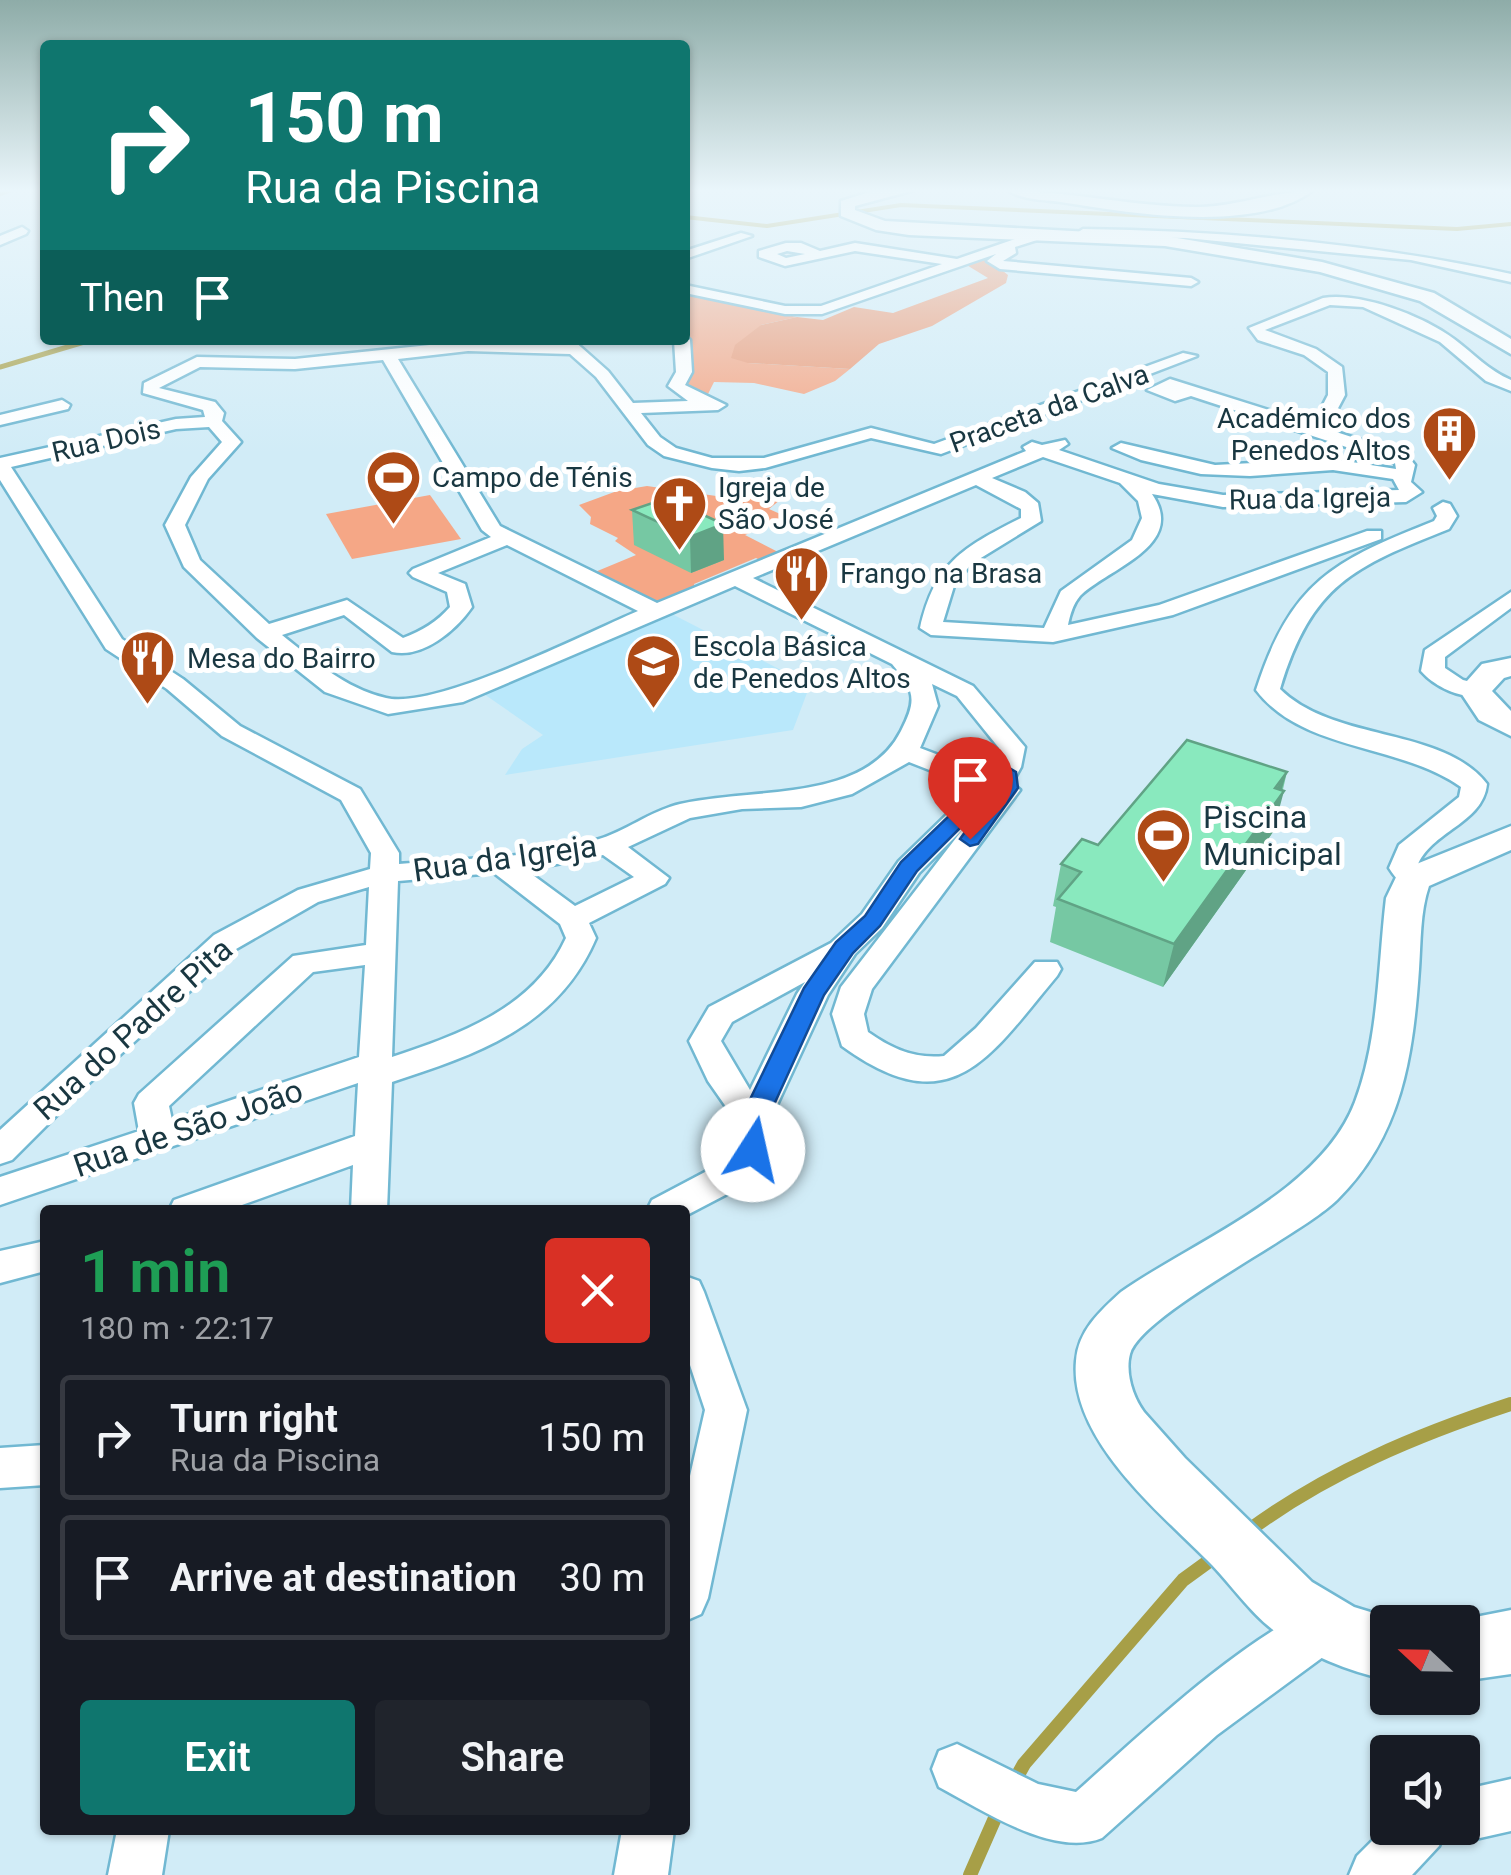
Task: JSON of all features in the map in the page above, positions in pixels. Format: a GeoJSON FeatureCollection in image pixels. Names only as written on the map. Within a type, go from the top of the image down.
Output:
{"type":"FeatureCollection","features":[{"type":"Feature","properties":{"kind":"main road"},"geometry":{"type":"LineString","coordinates":[[1364,278],[1427,297],[1511,348]]}},
{"type":"Feature","properties":{"kind":"main road"},"geometry":{"type":"LineString","coordinates":[[1511,667],[1493,671],[1475,690],[1491,713],[1511,726]]}},
{"type":"Feature","properties":{"kind":"main road"},"geometry":{"type":"LineString","coordinates":[[1370,1644],[1350,1640],[1310,1617],[1231,1544],[1122,1428],[1101,1376],[1106,1344],[1117,1327],[1172,1286],[1314,1192],[1371,1120],[1389,1052],[1405,898],[1412,879],[1511,837]]}},
{"type":"Feature","properties":{"kind":"main road"},"geometry":{"type":"LineString","coordinates":[[1480,1646],[1511,1642]]}},
{"type":"Feature","properties":{"kind":"street"},"geometry":{"type":"LineString","coordinates":[[690,290],[811,312],[906,278]]}},
{"type":"Feature","properties":{"kind":"street"},"geometry":{"type":"LineString","coordinates":[[1154,278],[1191,282]]}},
{"type":"Feature","properties":{"kind":"street"},"geometry":{"type":"LineString","coordinates":[[1316,431],[1336,402],[1340,384],[1336,370],[1310,352],[1263,337],[1256,328],[1328,302],[1352,301],[1376,307],[1445,339],[1492,378],[1511,386]]}},
{"type":"Feature","properties":{"kind":"street"},"geometry":{"type":"LineString","coordinates":[[568,345],[468,346],[295,364],[196,362],[150,386],[151,392],[162,397],[209,406],[215,413],[213,422],[232,442],[200,477],[175,525],[191,563],[265,632],[333,687],[388,706],[454,697],[1050,447]]}},
{"type":"Feature","properties":{"kind":"street","name":"Praceta da Calva"},"geometry":{"type":"LineString","coordinates":[[568,345],[602,374],[654,441],[670,452],[712,464],[765,463],[851,436],[888,434],[936,450],[1189,356]]}},
{"type":"Feature","properties":{"kind":"street"},"geometry":{"type":"LineString","coordinates":[[630,408],[726,406],[687,396],[676,386],[684,372],[682,345]]}},
{"type":"Feature","properties":{"kind":"street"},"geometry":{"type":"LineString","coordinates":[[388,355],[492,530],[656,611]]}},
{"type":"Feature","properties":{"kind":"street"},"geometry":{"type":"LineString","coordinates":[[1190,390],[1401,459],[1406,465],[1406,488]]}},
{"type":"Feature","properties":{"kind":"street"},"geometry":{"type":"LineString","coordinates":[[0,420],[62,405]]}},
{"type":"Feature","properties":{"kind":"street","name":"Rua Dois"},"geometry":{"type":"LineString","coordinates":[[0,464],[176,424],[213,422]]}},
{"type":"Feature","properties":{"kind":"street","name":"Rua da Igreja"},"geometry":{"type":"LineString","coordinates":[[988,432],[1050,447],[1154,489],[1223,501],[1406,488]]}},
{"type":"Feature","properties":{"kind":"street"},"geometry":{"type":"LineString","coordinates":[[978,479],[1018,496],[1030,507],[1030,520],[964,556],[937,592],[931,628],[1053,635],[1165,610],[1420,519],[1451,502],[1446,497],[1406,488],[1368,464],[1231,471],[1170,465],[1122,448]]}},
{"type":"Feature","properties":{"kind":"street"},"geometry":{"type":"LineString","coordinates":[[0,464],[114,644],[175,684],[232,731],[351,795],[385,852],[369,1205]]}},
{"type":"Feature","properties":{"kind":"street"},"geometry":{"type":"LineString","coordinates":[[1053,635],[1069,594],[1128,555],[1144,539],[1151,517],[1148,501],[1126,479]]}},
{"type":"Feature","properties":{"kind":"street"},"geometry":{"type":"LineString","coordinates":[[1412,879],[1404,868],[1408,851],[1472,800],[1474,784],[1456,767],[1428,754],[1294,716],[1268,690],[1289,630],[1305,600],[1364,555],[1442,526],[1447,516],[1436,508]]}},
{"type":"Feature","properties":{"kind":"street"},"geometry":{"type":"LineString","coordinates":[[265,632],[347,607],[400,647],[421,640],[450,624],[460,607],[457,589],[420,573],[508,538]]}},
{"type":"Feature","properties":{"kind":"street"},"geometry":{"type":"LineString","coordinates":[[674,1205],[718,1182],[753,1150],[754,1120],[813,994],[844,947],[872,921],[909,867],[1012,762],[1012,747],[964,691],[734,578]]}},
{"type":"Feature","properties":{"kind":"street"},"geometry":{"type":"LineString","coordinates":[[1475,690],[1455,685],[1433,670],[1433,655],[1511,598]]}},
{"type":"Feature","properties":{"kind":"street"},"geometry":{"type":"LineString","coordinates":[[1065,605],[1088,614],[1129,618]]}},
{"type":"Feature","properties":{"kind":"street"},"geometry":{"type":"LineString","coordinates":[[898,658],[919,680],[926,706],[908,742],[908,752],[964,774],[974,786],[996,782],[1008,788],[857,987],[848,1014],[853,1038],[886,1058],[928,1069],[958,1064],[1046,969]]}},
{"type":"Feature","properties":{"kind":"street","name":"Rua da Igreja"},"geometry":{"type":"LineString","coordinates":[[384,874],[552,859],[608,846],[682,811],[742,801],[801,799],[843,788],[908,752]]}},
{"type":"Feature","properties":{"kind":"street"},"geometry":{"type":"LineString","coordinates":[[500,864],[573,920],[655,878],[608,846]]}},
{"type":"Feature","properties":{"kind":"street","name":"Rua do Padre Pita"},"geometry":{"type":"LineString","coordinates":[[0,1150],[74,1077],[226,942],[308,896],[384,874]]}},
{"type":"Feature","properties":{"kind":"street","name":"Rua de São João"},"geometry":{"type":"LineString","coordinates":[[0,1191],[376,1070],[438,1056],[481,1035],[543,996],[575,960],[581,938],[573,920]]}},
{"type":"Feature","properties":{"kind":"street"},"geometry":{"type":"LineString","coordinates":[[754,1120],[732,1086],[713,1066],[705,1041],[720,1015],[844,947]]}},
{"type":"Feature","properties":{"kind":"street"},"geometry":{"type":"LineString","coordinates":[[158,1138],[151,1103],[304,963],[381,953]]}},
{"type":"Feature","properties":{"kind":"street"},"geometry":{"type":"LineString","coordinates":[[201,1205],[372,1144]]}},
{"type":"Feature","properties":{"kind":"street"},"geometry":{"type":"LineString","coordinates":[[0,1268],[40,1257]]}},
{"type":"Feature","properties":{"kind":"street"},"geometry":{"type":"LineString","coordinates":[[690,1306],[726,1410],[690,1575]]}},
{"type":"Feature","properties":{"kind":"street"},"geometry":{"type":"LineString","coordinates":[[0,1468],[40,1465]]}},
{"type":"Feature","properties":{"kind":"street"},"geometry":{"type":"LineString","coordinates":[[957,1768],[1032,1808],[1084,1820],[1154,1755],[1260,1668],[1310,1617]]}},
{"type":"Feature","properties":{"kind":"street"},"geometry":{"type":"LineString","coordinates":[[1480,1812],[1511,1804]]}},
{"type":"Feature","properties":{"kind":"street"},"geometry":{"type":"LineString","coordinates":[[135,1875],[142,1835]]}},
{"type":"Feature","properties":{"kind":"street"},"geometry":{"type":"LineString","coordinates":[[641,1875],[647,1835]]}},
{"type":"Feature","properties":{"kind":"street"},"geometry":{"type":"LineString","coordinates":[[1376,1875],[1405,1845]]}},
{"type":"Feature","properties":{"kind":"shaded area"},"geometry":{"type":"Polygon","coordinates":[[[987,278],[1007,278],[1006,283],[932,326],[879,344],[850,369],[748,363],[731,358],[735,345],[761,325],[797,317],[823,320],[854,307],[893,313],[987,278]]]}},
{"type":"Feature","properties":{"kind":"shaded area"},"geometry":{"type":"Polygon","coordinates":[[[690,294],[797,317],[761,325],[748,363],[850,369],[835,381],[804,394],[754,383],[714,382],[708,394],[686,387],[690,294]]]}},
{"type":"Feature","properties":{"kind":"shaded area"},"geometry":{"type":"Polygon","coordinates":[[[647,486],[730,498],[756,490],[786,495],[769,509],[787,517],[745,535],[780,553],[762,561],[756,558],[694,584],[695,588],[662,604],[595,572],[636,555],[615,541],[618,538],[590,524],[591,517],[579,505],[617,491],[647,486]]]}},
{"type":"Feature","properties":{"kind":"shaded area","name":"Campo de Ténis"},"geometry":{"type":"Polygon","coordinates":[[[430,495],[461,539],[352,559],[326,514],[430,495]]]}},
{"type":"Feature","properties":{"kind":"shaded area","name":"Escola Básica de Penedos Altos"},"geometry":{"type":"Polygon","coordinates":[[[672,614],[810,685],[793,730],[505,775],[522,749],[543,735],[481,692],[672,614]]]}},
{"type":"Feature","properties":{"kind":"building"},"geometry":{"type":"Polygon","coordinates":[[[667,498],[723,524],[690,537],[632,510],[667,498]]]}},
{"type":"Feature","properties":{"kind":"building","name":"Piscina Municipal"},"geometry":{"type":"Polygon","coordinates":[[[1187,740],[1287,772],[1275,788],[1284,791],[1174,944],[1058,899],[1081,872],[1061,864],[1082,839],[1098,845],[1187,740]]]}},
{"type":"Feature","properties":{"kind":"waterway"},"geometry":{"type":"LineString","coordinates":[[0,367],[74,345]]}},
{"type":"Feature","properties":{"kind":"waterway"},"geometry":{"type":"LineString","coordinates":[[1248,1531],[1310,1491],[1374,1457],[1511,1404]]}},
{"type":"Feature","properties":{"kind":"waterway"},"geometry":{"type":"LineString","coordinates":[[1014,1782],[1024,1764],[1183,1580],[1216,1556]]}},
{"type":"Feature","properties":{"kind":"waterway"},"geometry":{"type":"LineString","coordinates":[[970,1875],[999,1809]]}},
{"type":"Feature","properties":{"kind":"place","name":"Académico dos Penedos Altos"},"geometry":{"type":"Point","coordinates":[1450,483]}},
{"type":"Feature","properties":{"kind":"place","name":"Campo de Ténis"},"geometry":{"type":"Point","coordinates":[393,526]}},
{"type":"Feature","properties":{"kind":"place","name":"Igreja de São José"},"geometry":{"type":"Point","coordinates":[679,552]}},
{"type":"Feature","properties":{"kind":"place","name":"Frango na Brasa"},"geometry":{"type":"Point","coordinates":[801,622]}},
{"type":"Feature","properties":{"kind":"place","name":"Mesa do Bairro"},"geometry":{"type":"Point","coordinates":[148,707]}},
{"type":"Feature","properties":{"kind":"place","name":"Escola Básica de Penedos Altos"},"geometry":{"type":"Point","coordinates":[654,711]}},
{"type":"Feature","properties":{"kind":"place","name":"Piscina Municipal"},"geometry":{"type":"Point","coordinates":[1164,884]}},
{"type":"Feature","properties":{"kind":"route"},"geometry":{"type":"LineString","coordinates":[[753,1150],[754,1120],[772,1074],[813,994],[844,947],[872,921],[909,867],[986,792],[999,785],[1006,772],[1008,788],[970,839]]}}]}
